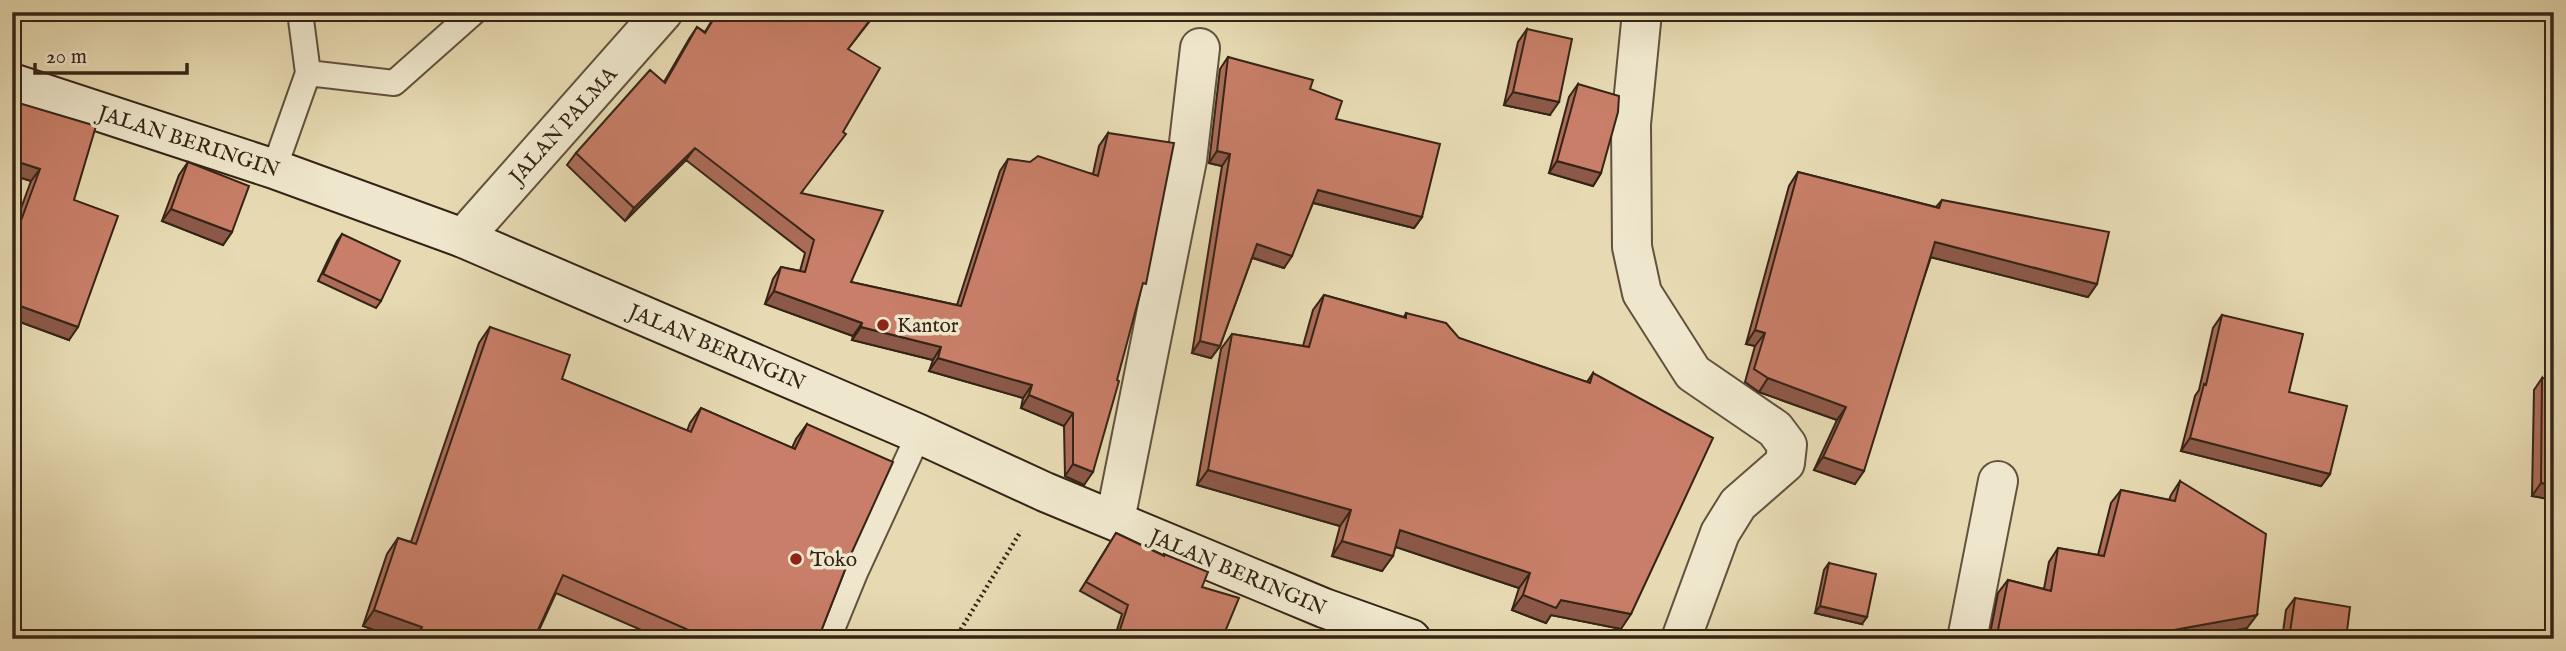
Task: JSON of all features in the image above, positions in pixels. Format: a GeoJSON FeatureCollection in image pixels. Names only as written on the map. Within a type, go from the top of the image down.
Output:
{"type":"FeatureCollection","features":[{"type":"Feature","properties":{"kind":"street","name":"JALAN PALMA"},"geometry":{"type":"LineString","coordinates":[[463,237],[663,12]]}},
{"type":"Feature","properties":{"kind":"street"},"geometry":{"type":"LineString","coordinates":[[1642,12],[1631,124],[1632,247],[1642,293],[1693,373],[1775,429],[1787,445],[1785,463],[1738,505],[1720,533],[1681,639]]}},
{"type":"Feature","properties":{"kind":"street"},"geometry":{"type":"LineString","coordinates":[[1115,520],[1187,160],[1200,48]]}},
{"type":"Feature","properties":{"kind":"street","name":"JALAN BERINGIN"},"geometry":{"type":"LineString","coordinates":[[12,83],[274,169],[463,237],[1045,492],[1324,608],[1411,639]]}},
{"type":"Feature","properties":{"kind":"street"},"geometry":{"type":"LineString","coordinates":[[1967,639],[1997,481]]}},
{"type":"Feature","properties":{"kind":"lane"},"geometry":{"type":"LineString","coordinates":[[274,169],[308,73],[300,12]]}},
{"type":"Feature","properties":{"kind":"lane"},"geometry":{"type":"LineString","coordinates":[[308,73],[394,83],[474,12]]}},
{"type":"Feature","properties":{"kind":"lane"},"geometry":{"type":"LineString","coordinates":[[828,639],[855,573],[919,435]]}},
{"type":"Feature","properties":{"kind":"path"},"geometry":{"type":"LineString","coordinates":[[955,639],[1045,492]]}},
{"type":"Feature","properties":{"kind":"building"},"geometry":{"type":"Polygon","coordinates":[[[718,12],[876,12],[848,49],[880,68],[843,132],[846,134],[801,193],[883,211],[851,282],[961,306],[1008,159],[1030,162],[1038,156],[1098,176],[1108,133],[1174,143],[1146,284],[1143,283],[1093,472],[1073,464],[1073,413],[1029,395],[1032,385],[938,358],[941,347],[861,327],[862,323],[774,291],[781,267],[805,272],[814,240],[695,148],[634,208],[576,153],[650,70],[665,83],[697,27],[705,33],[718,12]]]}},
{"type":"Feature","properties":{"kind":"building"},"geometry":{"type":"Polygon","coordinates":[[[1527,29],[1572,39],[1559,102],[1513,92],[1527,29]]]}},
{"type":"Feature","properties":{"kind":"building"},"geometry":{"type":"Polygon","coordinates":[[[1228,57],[1313,80],[1310,89],[1342,101],[1336,119],[1440,144],[1422,217],[1318,190],[1292,256],[1257,244],[1220,346],[1200,341],[1230,154],[1217,151],[1228,57]]]}},
{"type":"Feature","properties":{"kind":"building"},"geometry":{"type":"Polygon","coordinates":[[[1578,84],[1619,96],[1618,112],[1601,173],[1557,161],[1578,84]]]}},
{"type":"Feature","properties":{"kind":"building"},"geometry":{"type":"Polygon","coordinates":[[[12,101],[96,126],[74,200],[118,216],[78,327],[12,303],[12,245],[40,169],[12,160],[12,101]]]}},
{"type":"Feature","properties":{"kind":"building"},"geometry":{"type":"Polygon","coordinates":[[[188,162],[249,186],[232,232],[171,209],[188,162]]]}},
{"type":"Feature","properties":{"kind":"building"},"geometry":{"type":"Polygon","coordinates":[[[1798,172],[1939,208],[1942,200],[2109,232],[2097,284],[1935,242],[1864,471],[1823,457],[1846,407],[1768,378],[1754,369],[1765,333],[1755,330],[1798,172]]]}},
{"type":"Feature","properties":{"kind":"building"},"geometry":{"type":"Polygon","coordinates":[[[342,234],[400,261],[381,301],[323,274],[342,234]]]}},
{"type":"Feature","properties":{"kind":"building"},"geometry":{"type":"Polygon","coordinates":[[[1324,295],[1406,318],[1406,313],[1446,323],[1459,338],[1590,383],[1593,373],[1713,438],[1631,614],[1561,600],[1556,608],[1523,595],[1530,573],[1400,530],[1393,556],[1342,541],[1351,510],[1208,470],[1232,334],[1309,347],[1324,295]]]}},
{"type":"Feature","properties":{"kind":"building"},"geometry":{"type":"Polygon","coordinates":[[[2222,315],[2303,334],[2289,392],[2347,406],[2330,474],[2190,438],[2204,384],[2206,385],[2222,315]]]}},
{"type":"Feature","properties":{"kind":"building"},"geometry":{"type":"Polygon","coordinates":[[[490,327],[570,355],[562,379],[691,432],[701,408],[795,449],[807,424],[893,462],[852,552],[818,639],[709,639],[563,575],[534,639],[417,639],[422,627],[374,610],[398,538],[416,544],[490,327]]]}},
{"type":"Feature","properties":{"kind":"building"},"geometry":{"type":"Polygon","coordinates":[[[2542,378],[2554,379],[2554,485],[2541,483],[2542,378]]]}},
{"type":"Feature","properties":{"kind":"building"},"geometry":{"type":"Polygon","coordinates":[[[2180,481],[2266,534],[2257,615],[2162,632],[2161,639],[1993,639],[1998,630],[2008,580],[2051,591],[2058,548],[2104,556],[2121,490],[2175,501],[2180,481]]]}},
{"type":"Feature","properties":{"kind":"building"},"geometry":{"type":"Polygon","coordinates":[[[1116,533],[1164,556],[1208,572],[1202,587],[1239,598],[1222,639],[1206,636],[1205,639],[1117,639],[1128,605],[1086,582],[1116,533]]]}},
{"type":"Feature","properties":{"kind":"building"},"geometry":{"type":"Polygon","coordinates":[[[1829,563],[1876,574],[1867,617],[1820,606],[1829,563]]]}},
{"type":"Feature","properties":{"kind":"building"},"geometry":{"type":"Polygon","coordinates":[[[2295,598],[2350,607],[2346,639],[2289,639],[2295,598]]]}},
{"type":"Feature","properties":{"kind":"place","name":"Kantor"},"geometry":{"type":"Point","coordinates":[883,325]}},
{"type":"Feature","properties":{"kind":"place","name":"Toko"},"geometry":{"type":"Point","coordinates":[796,559]}}]}
